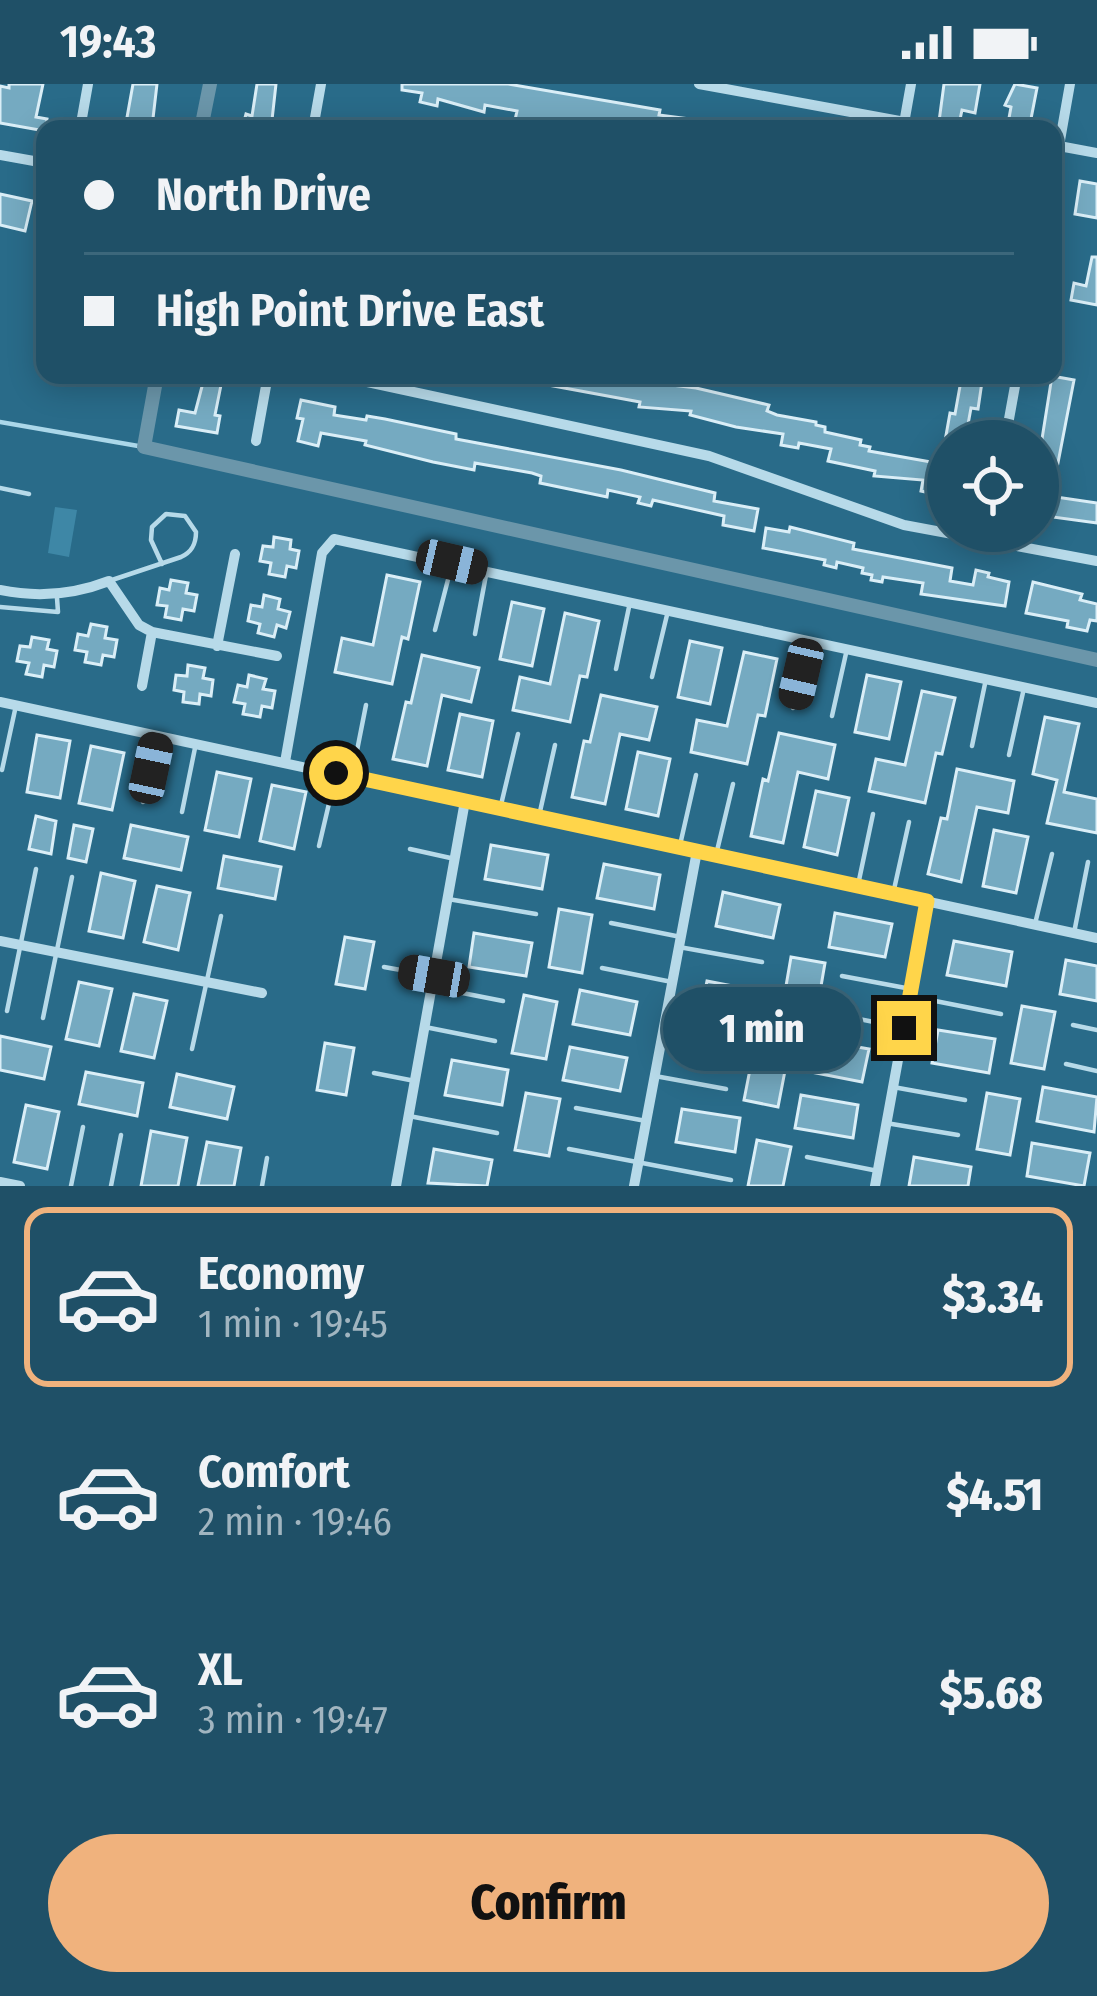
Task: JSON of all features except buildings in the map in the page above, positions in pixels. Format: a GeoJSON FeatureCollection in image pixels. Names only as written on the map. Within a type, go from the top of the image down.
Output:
{"type":"FeatureCollection","features":[{"type":"Feature","properties":{"kind":"street"},"geometry":{"type":"LineString","coordinates":[[82,120],[88,84]]}},
{"type":"Feature","properties":{"kind":"street"},"geometry":{"type":"LineString","coordinates":[[315,120],[321,84]]}},
{"type":"Feature","properties":{"kind":"street"},"geometry":{"type":"LineString","coordinates":[[699,84],[879,120]]}},
{"type":"Feature","properties":{"kind":"street"},"geometry":{"type":"LineString","coordinates":[[905,120],[911,84]]}},
{"type":"Feature","properties":{"kind":"street"},"geometry":{"type":"LineString","coordinates":[[1062,129],[1070,84]]}},
{"type":"Feature","properties":{"kind":"street"},"geometry":{"type":"LineString","coordinates":[[1062,147],[1097,153]]}},
{"type":"Feature","properties":{"kind":"street"},"geometry":{"type":"LineString","coordinates":[[0,155],[36,161]]}},
{"type":"Feature","properties":{"kind":"street"},"geometry":{"type":"LineString","coordinates":[[256,441],[266,384]]}},
{"type":"Feature","properties":{"kind":"street"},"geometry":{"type":"LineString","coordinates":[[377,384],[709,456],[894,523],[927,528]]}},
{"type":"Feature","properties":{"kind":"street"},"geometry":{"type":"LineString","coordinates":[[1009,420],[1015,384]]}},
{"type":"Feature","properties":{"kind":"street"},"geometry":{"type":"LineString","coordinates":[[285,762],[326,544],[344,538],[1097,704]]}},
{"type":"Feature","properties":{"kind":"street"},"geometry":{"type":"LineString","coordinates":[[1058,552],[1097,561]]}},
{"type":"Feature","properties":{"kind":"street"},"geometry":{"type":"LineString","coordinates":[[217,646],[235,554]]}},
{"type":"Feature","properties":{"kind":"street"},"geometry":{"type":"LineString","coordinates":[[0,590],[83,592],[109,581],[139,625],[152,632],[277,656]]}},
{"type":"Feature","properties":{"kind":"street"},"geometry":{"type":"LineString","coordinates":[[142,686],[152,632]]}},
{"type":"Feature","properties":{"kind":"street"},"geometry":{"type":"LineString","coordinates":[[0,702],[1097,938]]}},
{"type":"Feature","properties":{"kind":"street"},"geometry":{"type":"LineString","coordinates":[[396,1186],[466,801]]}},
{"type":"Feature","properties":{"kind":"street"},"geometry":{"type":"LineString","coordinates":[[634,1186],[697,851]]}},
{"type":"Feature","properties":{"kind":"street"},"geometry":{"type":"LineString","coordinates":[[875,1186],[927,901]]}},
{"type":"Feature","properties":{"kind":"street"},"geometry":{"type":"LineString","coordinates":[[0,941],[262,993]]}},
{"type":"Feature","properties":{"kind":"street"},"geometry":{"type":"LineString","coordinates":[[0,1182],[20,1186]]}},
{"type":"Feature","properties":{"kind":"lane"},"geometry":{"type":"LineString","coordinates":[[0,488],[29,494]]}},
{"type":"Feature","properties":{"kind":"lane"},"geometry":{"type":"LineString","coordinates":[[109,581],[162,564],[187,554],[196,532],[185,516],[166,514],[152,527],[151,540],[162,564]]}},
{"type":"Feature","properties":{"kind":"lane"},"geometry":{"type":"LineString","coordinates":[[435,630],[452,562]]}},
{"type":"Feature","properties":{"kind":"lane"},"geometry":{"type":"LineString","coordinates":[[475,634],[487,570]]}},
{"type":"Feature","properties":{"kind":"lane"},"geometry":{"type":"LineString","coordinates":[[0,607],[58,612],[56,594]]}},
{"type":"Feature","properties":{"kind":"lane"},"geometry":{"type":"LineString","coordinates":[[616,670],[631,601]]}},
{"type":"Feature","properties":{"kind":"lane"},"geometry":{"type":"LineString","coordinates":[[652,677],[668,610]]}},
{"type":"Feature","properties":{"kind":"lane"},"geometry":{"type":"LineString","coordinates":[[793,709],[809,640]]}},
{"type":"Feature","properties":{"kind":"lane"},"geometry":{"type":"LineString","coordinates":[[832,716],[847,649]]}},
{"type":"Feature","properties":{"kind":"lane"},"geometry":{"type":"LineString","coordinates":[[972,746],[986,679]]}},
{"type":"Feature","properties":{"kind":"lane"},"geometry":{"type":"LineString","coordinates":[[1009,755],[1024,688]]}},
{"type":"Feature","properties":{"kind":"lane"},"geometry":{"type":"LineString","coordinates":[[2,770],[16,705]]}},
{"type":"Feature","properties":{"kind":"lane"},"geometry":{"type":"LineString","coordinates":[[352,776],[366,705]]}},
{"type":"Feature","properties":{"kind":"lane"},"geometry":{"type":"LineString","coordinates":[[143,802],[158,734]]}},
{"type":"Feature","properties":{"kind":"lane"},"geometry":{"type":"LineString","coordinates":[[500,809],[518,734]]}},
{"type":"Feature","properties":{"kind":"lane"},"geometry":{"type":"LineString","coordinates":[[182,812],[196,742]]}},
{"type":"Feature","properties":{"kind":"lane"},"geometry":{"type":"LineString","coordinates":[[539,817],[555,745]]}},
{"type":"Feature","properties":{"kind":"lane"},"geometry":{"type":"LineString","coordinates":[[319,846],[336,773]]}},
{"type":"Feature","properties":{"kind":"lane"},"geometry":{"type":"LineString","coordinates":[[679,848],[696,775]]}},
{"type":"Feature","properties":{"kind":"lane"},"geometry":{"type":"LineString","coordinates":[[716,855],[733,784]]}},
{"type":"Feature","properties":{"kind":"lane"},"geometry":{"type":"LineString","coordinates":[[858,886],[873,814]]}},
{"type":"Feature","properties":{"kind":"lane"},"geometry":{"type":"LineString","coordinates":[[893,893],[909,822]]}},
{"type":"Feature","properties":{"kind":"lane"},"geometry":{"type":"LineString","coordinates":[[410,849],[455,859]]}},
{"type":"Feature","properties":{"kind":"lane"},"geometry":{"type":"LineString","coordinates":[[1035,925],[1052,854]]}},
{"type":"Feature","properties":{"kind":"lane"},"geometry":{"type":"LineString","coordinates":[[1074,933],[1088,862]]}},
{"type":"Feature","properties":{"kind":"lane"},"geometry":{"type":"LineString","coordinates":[[7,1011],[36,869]]}},
{"type":"Feature","properties":{"kind":"lane"},"geometry":{"type":"LineString","coordinates":[[43,1018],[72,877]]}},
{"type":"Feature","properties":{"kind":"lane"},"geometry":{"type":"LineString","coordinates":[[448,898],[536,914]]}},
{"type":"Feature","properties":{"kind":"lane"},"geometry":{"type":"LineString","coordinates":[[192,1049],[221,916]]}},
{"type":"Feature","properties":{"kind":"lane"},"geometry":{"type":"LineString","coordinates":[[610,923],[763,962]]}},
{"type":"Feature","properties":{"kind":"lane"},"geometry":{"type":"LineString","coordinates":[[384,967],[503,1001]]}},
{"type":"Feature","properties":{"kind":"lane"},"geometry":{"type":"LineString","coordinates":[[602,968],[672,982]]}},
{"type":"Feature","properties":{"kind":"lane"},"geometry":{"type":"LineString","coordinates":[[842,976],[1001,1014]]}},
{"type":"Feature","properties":{"kind":"lane"},"geometry":{"type":"LineString","coordinates":[[834,1014],[904,1028]]}},
{"type":"Feature","properties":{"kind":"lane"},"geometry":{"type":"LineString","coordinates":[[1072,1025],[1097,1030]]}},
{"type":"Feature","properties":{"kind":"lane"},"geometry":{"type":"LineString","coordinates":[[424,1028],[495,1041]]}},
{"type":"Feature","properties":{"kind":"lane"},"geometry":{"type":"LineString","coordinates":[[663,1032],[735,1046]]}},
{"type":"Feature","properties":{"kind":"lane"},"geometry":{"type":"LineString","coordinates":[[1066,1064],[1097,1071]]}},
{"type":"Feature","properties":{"kind":"lane"},"geometry":{"type":"LineString","coordinates":[[374,1073],[415,1081]]}},
{"type":"Feature","properties":{"kind":"lane"},"geometry":{"type":"LineString","coordinates":[[655,1076],[726,1089]]}},
{"type":"Feature","properties":{"kind":"lane"},"geometry":{"type":"LineString","coordinates":[[893,1087],[965,1100]]}},
{"type":"Feature","properties":{"kind":"lane"},"geometry":{"type":"LineString","coordinates":[[576,1108],[646,1121]]}},
{"type":"Feature","properties":{"kind":"lane"},"geometry":{"type":"LineString","coordinates":[[409,1116],[497,1133]]}},
{"type":"Feature","properties":{"kind":"lane"},"geometry":{"type":"LineString","coordinates":[[886,1123],[958,1136]]}},
{"type":"Feature","properties":{"kind":"lane"},"geometry":{"type":"LineString","coordinates":[[71,1186],[83,1127]]}},
{"type":"Feature","properties":{"kind":"lane"},"geometry":{"type":"LineString","coordinates":[[111,1186],[122,1135]]}},
{"type":"Feature","properties":{"kind":"lane"},"geometry":{"type":"LineString","coordinates":[[569,1149],[731,1180]]}},
{"type":"Feature","properties":{"kind":"lane"},"geometry":{"type":"LineString","coordinates":[[807,1157],[878,1171]]}},
{"type":"Feature","properties":{"kind":"lane"},"geometry":{"type":"LineString","coordinates":[[262,1186],[267,1158]]}},
{"type":"Feature","properties":{"kind":"shaded area"},"geometry":{"type":"Polygon","coordinates":[[[55,507],[77,510],[69,557],[48,553],[55,507]]]}},
{"type":"Feature","properties":{"kind":"waterway"},"geometry":{"type":"LineString","coordinates":[[203,120],[210,84]]}},
{"type":"Feature","properties":{"kind":"waterway"},"geometry":{"type":"LineString","coordinates":[[155,384],[144,447],[1097,660]]}},
{"type":"Feature","properties":{"kind":"waterway"},"geometry":{"type":"LineString","coordinates":[[0,422],[144,447]]}},
{"type":"Feature","properties":{"kind":"route"},"geometry":{"type":"LineString","coordinates":[[336,773],[927,901],[904,1028]]}}]}
